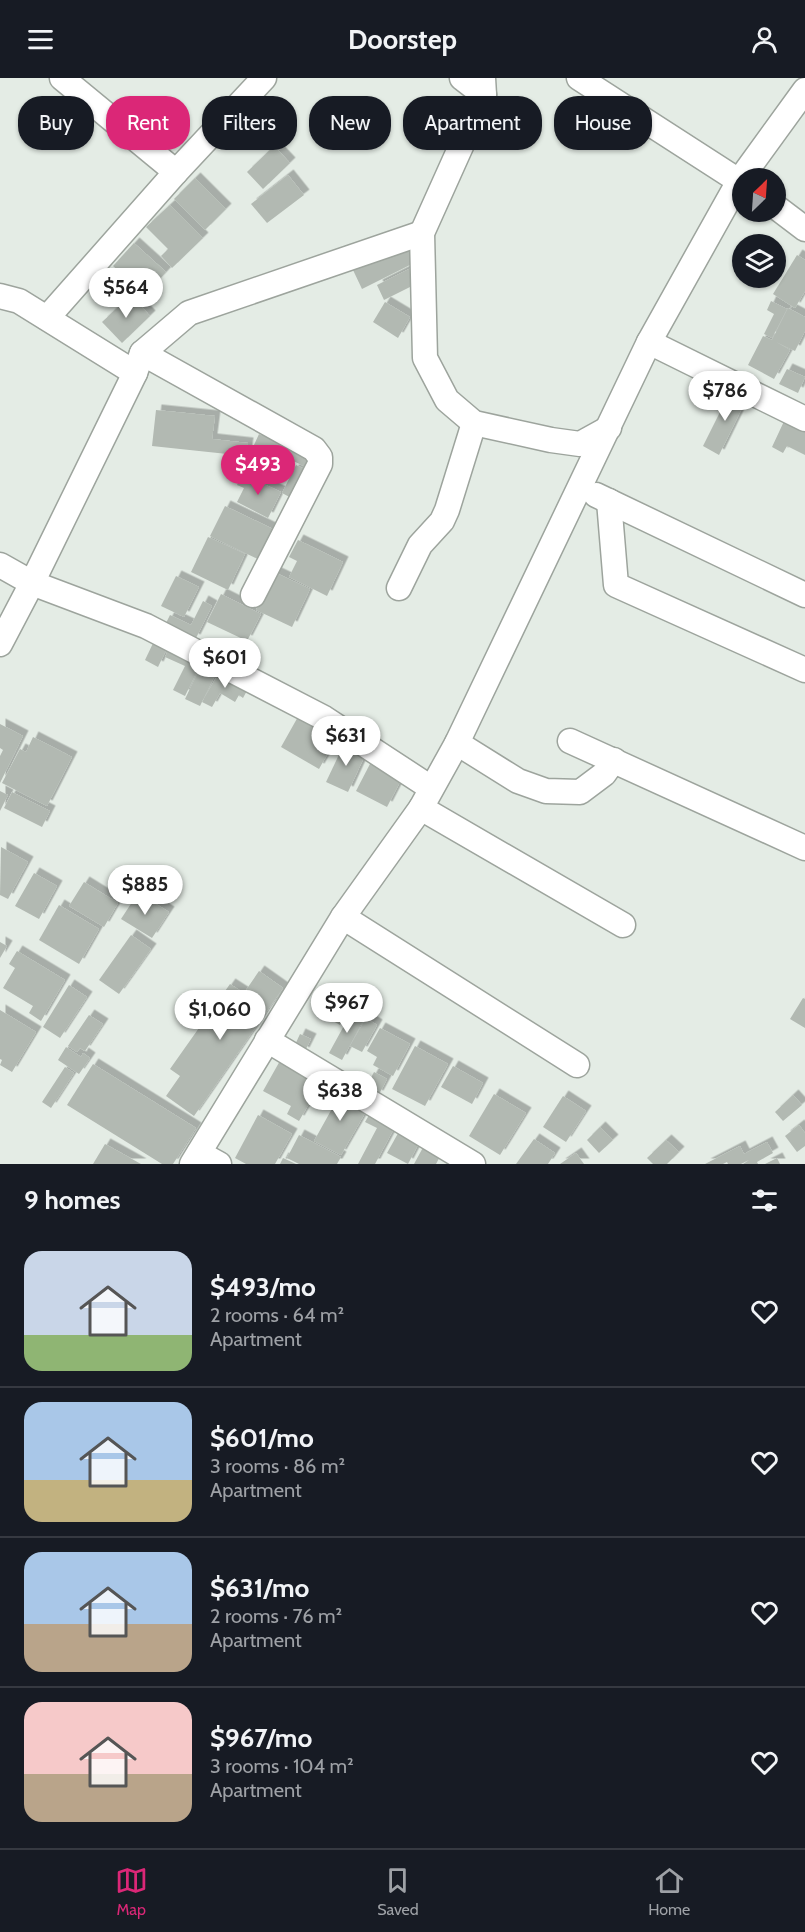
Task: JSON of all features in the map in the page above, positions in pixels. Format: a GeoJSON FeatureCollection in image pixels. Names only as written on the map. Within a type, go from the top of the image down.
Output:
{"type":"FeatureCollection","features":[{"type":"Feature","properties":{"kind":"street"},"geometry":{"type":"LineString","coordinates":[[62,78],[176,172]]}},
{"type":"Feature","properties":{"kind":"street"},"geometry":{"type":"LineString","coordinates":[[47,318],[176,172],[264,78]]}},
{"type":"Feature","properties":{"kind":"street"},"geometry":{"type":"LineString","coordinates":[[462,78],[483,86],[422,233],[425,358],[447,400],[474,423],[580,444],[609,428]]}},
{"type":"Feature","properties":{"kind":"street"},"geometry":{"type":"LineString","coordinates":[[579,78],[732,176]]}},
{"type":"Feature","properties":{"kind":"street"},"geometry":{"type":"LineString","coordinates":[[751,168],[805,90]]}},
{"type":"Feature","properties":{"kind":"street"},"geometry":{"type":"LineString","coordinates":[[203,1160],[267,1040],[343,916],[426,798],[457,743],[649,342],[732,198]]}},
{"type":"Feature","properties":{"kind":"street"},"geometry":{"type":"LineString","coordinates":[[786,215],[805,229]]}},
{"type":"Feature","properties":{"kind":"street"},"geometry":{"type":"LineString","coordinates":[[0,644],[139,363],[189,312],[422,233]]}},
{"type":"Feature","properties":{"kind":"street"},"geometry":{"type":"LineString","coordinates":[[0,296],[20,300],[47,318],[314,449],[320,457],[320,464],[253,595]]}},
{"type":"Feature","properties":{"kind":"street"},"geometry":{"type":"LineString","coordinates":[[649,342],[805,419]]}},
{"type":"Feature","properties":{"kind":"street"},"geometry":{"type":"LineString","coordinates":[[399,588],[420,544],[442,521],[447,510],[474,423]]}},
{"type":"Feature","properties":{"kind":"street"},"geometry":{"type":"LineString","coordinates":[[581,487],[805,595]]}},
{"type":"Feature","properties":{"kind":"street"},"geometry":{"type":"LineString","coordinates":[[609,501],[616,585],[805,670]]}},
{"type":"Feature","properties":{"kind":"street"},"geometry":{"type":"LineString","coordinates":[[0,565],[32,583],[146,626],[324,717],[426,798],[623,925]]}},
{"type":"Feature","properties":{"kind":"street"},"geometry":{"type":"LineString","coordinates":[[570,741],[805,848]]}},
{"type":"Feature","properties":{"kind":"street"},"geometry":{"type":"LineString","coordinates":[[457,743],[518,781],[546,791],[580,792],[604,774],[614,760]]}},
{"type":"Feature","properties":{"kind":"street"},"geometry":{"type":"LineString","coordinates":[[343,916],[577,1065]]}},
{"type":"Feature","properties":{"kind":"street"},"geometry":{"type":"LineString","coordinates":[[267,1040],[473,1164]]}},
{"type":"Feature","properties":{"kind":"building"},"geometry":{"type":"Polygon","coordinates":[[[270,150],[278,150],[290,163],[263,189],[247,172],[270,150]]]}},
{"type":"Feature","properties":{"kind":"building"},"geometry":{"type":"Polygon","coordinates":[[[288,175],[304,195],[267,223],[251,204],[288,175]]]}},
{"type":"Feature","properties":{"kind":"building"},"geometry":{"type":"Polygon","coordinates":[[[195,178],[226,209],[205,230],[174,199],[195,178]]]}},
{"type":"Feature","properties":{"kind":"building"},"geometry":{"type":"Polygon","coordinates":[[[170,205],[203,238],[172,268],[161,256],[168,249],[146,227],[170,205]]]}},
{"type":"Feature","properties":{"kind":"building"},"geometry":{"type":"Polygon","coordinates":[[[413,241],[422,259],[362,289],[353,270],[413,241]]]}},
{"type":"Feature","properties":{"kind":"building"},"geometry":{"type":"Polygon","coordinates":[[[134,243],[166,272],[145,295],[113,266],[134,243]]]}},
{"type":"Feature","properties":{"kind":"building"},"geometry":{"type":"Polygon","coordinates":[[[797,255],[805,260],[805,291],[795,308],[773,294],[777,288],[786,288],[786,273],[797,255]]]}},
{"type":"Feature","properties":{"kind":"building"},"geometry":{"type":"Polygon","coordinates":[[[411,268],[418,283],[384,300],[377,285],[411,268]]]}},
{"type":"Feature","properties":{"kind":"building"},"geometry":{"type":"Polygon","coordinates":[[[131,295],[150,316],[122,343],[102,322],[131,295]]]}},
{"type":"Feature","properties":{"kind":"building"},"geometry":{"type":"Polygon","coordinates":[[[771,301],[787,309],[772,338],[764,334],[774,314],[767,310],[771,301]]]}},
{"type":"Feature","properties":{"kind":"building"},"geometry":{"type":"Polygon","coordinates":[[[385,302],[410,317],[398,338],[373,322],[385,302]]]}},
{"type":"Feature","properties":{"kind":"building"},"geometry":{"type":"Polygon","coordinates":[[[788,308],[805,317],[805,331],[795,351],[776,342],[790,350],[774,379],[748,365],[763,336],[772,340],[788,308]]]}},
{"type":"Feature","properties":{"kind":"building"},"geometry":{"type":"Polygon","coordinates":[[[787,369],[805,377],[798,393],[779,384],[787,369]]]}},
{"type":"Feature","properties":{"kind":"building"},"geometry":{"type":"Polygon","coordinates":[[[731,390],[747,398],[719,455],[703,446],[731,390]]]}},
{"type":"Feature","properties":{"kind":"building"},"geometry":{"type":"Polygon","coordinates":[[[156,410],[215,416],[212,439],[248,443],[246,456],[152,446],[156,410]]]}},
{"type":"Feature","properties":{"kind":"building"},"geometry":{"type":"Polygon","coordinates":[[[786,417],[805,426],[805,455],[787,446],[783,453],[772,447],[786,417]]]}},
{"type":"Feature","properties":{"kind":"building"},"geometry":{"type":"Polygon","coordinates":[[[259,434],[314,460],[310,469],[289,459],[286,466],[274,460],[271,466],[249,456],[259,434]]]}},
{"type":"Feature","properties":{"kind":"building"},"geometry":{"type":"Polygon","coordinates":[[[296,465],[311,472],[297,501],[282,493],[296,465]]]}},
{"type":"Feature","properties":{"kind":"building"},"geometry":{"type":"Polygon","coordinates":[[[242,474],[281,492],[268,518],[237,502],[244,488],[237,485],[242,474]]]}},
{"type":"Feature","properties":{"kind":"building"},"geometry":{"type":"Polygon","coordinates":[[[225,506],[279,532],[264,562],[210,536],[225,506]]]}},
{"type":"Feature","properties":{"kind":"building"},"geometry":{"type":"Polygon","coordinates":[[[208,537],[245,554],[228,590],[191,572],[208,537]]]}},
{"type":"Feature","properties":{"kind":"building"},"geometry":{"type":"Polygon","coordinates":[[[298,540],[343,562],[327,596],[289,577],[297,561],[289,557],[298,540]]]}},
{"type":"Feature","properties":{"kind":"building"},"geometry":{"type":"Polygon","coordinates":[[[274,572],[310,589],[292,627],[256,610],[274,572]]]}},
{"type":"Feature","properties":{"kind":"building"},"geometry":{"type":"Polygon","coordinates":[[[176,576],[199,587],[184,617],[161,606],[176,576]]]}},
{"type":"Feature","properties":{"kind":"building"},"geometry":{"type":"Polygon","coordinates":[[[221,594],[261,614],[247,641],[207,622],[221,594]]]}},
{"type":"Feature","properties":{"kind":"building"},"geometry":{"type":"Polygon","coordinates":[[[203,601],[212,606],[195,640],[165,625],[170,615],[191,625],[203,601]]]}},
{"type":"Feature","properties":{"kind":"building"},"geometry":{"type":"Polygon","coordinates":[[[156,637],[169,644],[158,667],[145,660],[156,637]]]}},
{"type":"Feature","properties":{"kind":"building"},"geometry":{"type":"Polygon","coordinates":[[[170,646],[202,661],[185,696],[173,690],[185,666],[165,657],[170,646]]]}},
{"type":"Feature","properties":{"kind":"building"},"geometry":{"type":"Polygon","coordinates":[[[203,662],[218,669],[200,706],[185,699],[203,662]]]}},
{"type":"Feature","properties":{"kind":"building"},"geometry":{"type":"Polygon","coordinates":[[[220,671],[249,687],[243,698],[239,695],[235,702],[220,693],[212,707],[202,702],[220,671]]]}},
{"type":"Feature","properties":{"kind":"building"},"geometry":{"type":"Polygon","coordinates":[[[299,715],[337,737],[319,769],[281,747],[299,715]]]}},
{"type":"Feature","properties":{"kind":"building"},"geometry":{"type":"Polygon","coordinates":[[[0,724],[23,736],[0,783],[0,756],[3,750],[0,748],[0,724]]]}},
{"type":"Feature","properties":{"kind":"building"},"geometry":{"type":"Polygon","coordinates":[[[33,737],[72,757],[47,806],[2,783],[20,749],[26,752],[33,737]]]}},
{"type":"Feature","properties":{"kind":"building"},"geometry":{"type":"Polygon","coordinates":[[[345,742],[366,753],[348,792],[326,782],[345,742]]]}},
{"type":"Feature","properties":{"kind":"building"},"geometry":{"type":"Polygon","coordinates":[[[371,762],[402,778],[387,807],[356,791],[371,762]]]}},
{"type":"Feature","properties":{"kind":"building"},"geometry":{"type":"Polygon","coordinates":[[[0,791],[8,795],[0,811],[0,791]]]}},
{"type":"Feature","properties":{"kind":"building"},"geometry":{"type":"Polygon","coordinates":[[[12,792],[50,811],[42,827],[4,808],[12,792]]]}},
{"type":"Feature","properties":{"kind":"building"},"geometry":{"type":"Polygon","coordinates":[[[1,847],[28,862],[8,899],[0,895],[1,847]]]}},
{"type":"Feature","properties":{"kind":"building"},"geometry":{"type":"Polygon","coordinates":[[[34,873],[57,886],[39,919],[15,906],[34,873]]]}},
{"type":"Feature","properties":{"kind":"building"},"geometry":{"type":"Polygon","coordinates":[[[84,882],[118,903],[104,927],[69,906],[84,882]]]}},
{"type":"Feature","properties":{"kind":"building"},"geometry":{"type":"Polygon","coordinates":[[[138,893],[169,912],[152,938],[121,919],[138,893]]]}},
{"type":"Feature","properties":{"kind":"building"},"geometry":{"type":"Polygon","coordinates":[[[59,905],[99,929],[79,964],[39,940],[59,905]]]}},
{"type":"Feature","properties":{"kind":"building"},"geometry":{"type":"Polygon","coordinates":[[[131,935],[151,949],[119,994],[99,980],[131,935]]]}},
{"type":"Feature","properties":{"kind":"building"},"geometry":{"type":"Polygon","coordinates":[[[0,942],[7,946],[0,958],[0,942]]]}},
{"type":"Feature","properties":{"kind":"building"},"geometry":{"type":"Polygon","coordinates":[[[17,951],[65,980],[41,1021],[29,1013],[33,1006],[3,988],[15,968],[9,964],[17,951]]]}},
{"type":"Feature","properties":{"kind":"building"},"geometry":{"type":"Polygon","coordinates":[[[259,971],[283,988],[194,1116],[166,1096],[180,1076],[170,1069],[230,984],[244,993],[259,971]]]}},
{"type":"Feature","properties":{"kind":"building"},"geometry":{"type":"Polygon","coordinates":[[[69,985],[87,997],[60,1038],[43,1027],[69,985]]]}},
{"type":"Feature","properties":{"kind":"building"},"geometry":{"type":"Polygon","coordinates":[[[327,996],[349,1008],[340,1025],[317,1012],[327,996]]]}},
{"type":"Feature","properties":{"kind":"building"},"geometry":{"type":"Polygon","coordinates":[[[803,998],[805,999],[805,1028],[790,1019],[803,998]]]}},
{"type":"Feature","properties":{"kind":"building"},"geometry":{"type":"Polygon","coordinates":[[[350,1009],[365,1017],[342,1060],[329,1053],[346,1022],[343,1021],[350,1009]]]}},
{"type":"Feature","properties":{"kind":"building"},"geometry":{"type":"Polygon","coordinates":[[[0,1010],[36,1032],[12,1072],[0,1065],[2,1060],[0,1059],[0,1010]]]}},
{"type":"Feature","properties":{"kind":"building"},"geometry":{"type":"Polygon","coordinates":[[[89,1015],[103,1024],[85,1051],[80,1048],[77,1052],[68,1046],[89,1015]]]}},
{"type":"Feature","properties":{"kind":"building"},"geometry":{"type":"Polygon","coordinates":[[[366,1018],[377,1025],[362,1052],[350,1046],[366,1018]]]}},
{"type":"Feature","properties":{"kind":"building"},"geometry":{"type":"Polygon","coordinates":[[[380,1028],[410,1044],[393,1076],[373,1065],[377,1057],[367,1051],[380,1028]]]}},
{"type":"Feature","properties":{"kind":"building"},"geometry":{"type":"Polygon","coordinates":[[[300,1034],[311,1039],[304,1053],[294,1047],[300,1034]]]}},
{"type":"Feature","properties":{"kind":"building"},"geometry":{"type":"Polygon","coordinates":[[[415,1046],[448,1064],[425,1106],[392,1089],[415,1046]]]}},
{"type":"Feature","properties":{"kind":"building"},"geometry":{"type":"Polygon","coordinates":[[[66,1047],[81,1057],[83,1053],[90,1058],[79,1074],[58,1060],[66,1047]]]}},
{"type":"Feature","properties":{"kind":"building"},"geometry":{"type":"Polygon","coordinates":[[[281,1059],[322,1081],[299,1121],[287,1114],[291,1106],[263,1091],[281,1059]]]}},
{"type":"Feature","properties":{"kind":"building"},"geometry":{"type":"Polygon","coordinates":[[[93,1064],[196,1128],[173,1164],[162,1164],[67,1105],[93,1064]]]}},
{"type":"Feature","properties":{"kind":"building"},"geometry":{"type":"Polygon","coordinates":[[[453,1066],[483,1083],[472,1104],[441,1087],[453,1066]]]}},
{"type":"Feature","properties":{"kind":"building"},"geometry":{"type":"Polygon","coordinates":[[[65,1067],[74,1073],[51,1108],[42,1102],[65,1067]]]}},
{"type":"Feature","properties":{"kind":"building"},"geometry":{"type":"Polygon","coordinates":[[[374,1072],[387,1079],[378,1096],[365,1089],[374,1072]]]}},
{"type":"Feature","properties":{"kind":"building"},"geometry":{"type":"Polygon","coordinates":[[[333,1088],[368,1108],[341,1155],[314,1141],[334,1105],[326,1100],[333,1088]]]}},
{"type":"Feature","properties":{"kind":"building"},"geometry":{"type":"Polygon","coordinates":[[[494,1094],[526,1113],[500,1155],[469,1136],[494,1094]]]}},
{"type":"Feature","properties":{"kind":"building"},"geometry":{"type":"Polygon","coordinates":[[[793,1095],[802,1105],[783,1121],[775,1112],[793,1095]]]}},
{"type":"Feature","properties":{"kind":"building"},"geometry":{"type":"Polygon","coordinates":[[[563,1096],[586,1111],[566,1142],[543,1127],[563,1096]]]}},
{"type":"Feature","properties":{"kind":"building"},"geometry":{"type":"Polygon","coordinates":[[[372,1110],[397,1123],[375,1164],[358,1164],[377,1128],[365,1122],[372,1110]]]}},
{"type":"Feature","properties":{"kind":"building"},"geometry":{"type":"Polygon","coordinates":[[[258,1115],[292,1134],[275,1164],[246,1164],[235,1158],[258,1115]]]}},
{"type":"Feature","properties":{"kind":"building"},"geometry":{"type":"Polygon","coordinates":[[[799,1125],[805,1133],[805,1146],[797,1152],[785,1136],[799,1125]]]}},
{"type":"Feature","properties":{"kind":"building"},"geometry":{"type":"Polygon","coordinates":[[[600,1127],[613,1140],[599,1153],[587,1140],[600,1127]]]}},
{"type":"Feature","properties":{"kind":"building"},"geometry":{"type":"Polygon","coordinates":[[[401,1128],[421,1139],[408,1164],[387,1153],[401,1128]]]}},
{"type":"Feature","properties":{"kind":"building"},"geometry":{"type":"Polygon","coordinates":[[[299,1135],[341,1157],[337,1164],[299,1164],[287,1158],[299,1135]]]}},
{"type":"Feature","properties":{"kind":"building"},"geometry":{"type":"Polygon","coordinates":[[[534,1139],[555,1153],[548,1164],[516,1164],[534,1139]]]}},
{"type":"Feature","properties":{"kind":"building"},"geometry":{"type":"Polygon","coordinates":[[[666,1140],[679,1152],[667,1164],[653,1164],[647,1158],[666,1140]]]}},
{"type":"Feature","properties":{"kind":"building"},"geometry":{"type":"Polygon","coordinates":[[[426,1142],[443,1151],[436,1164],[414,1164],[426,1142]]]}},
{"type":"Feature","properties":{"kind":"building"},"geometry":{"type":"Polygon","coordinates":[[[767,1142],[773,1153],[757,1162],[758,1164],[743,1164],[749,1160],[741,1164],[728,1164],[727,1162],[705,1164],[740,1146],[744,1154],[767,1142]]]}},
{"type":"Feature","properties":{"kind":"building"},"geometry":{"type":"Polygon","coordinates":[[[105,1144],[141,1164],[93,1164],[105,1144]]]}},
{"type":"Feature","properties":{"kind":"building"},"geometry":{"type":"Polygon","coordinates":[[[576,1153],[584,1164],[560,1164],[576,1153]]]}},
{"type":"Feature","properties":{"kind":"building"},"geometry":{"type":"Polygon","coordinates":[[[283,1158],[296,1164],[280,1164],[283,1158]]]}},
{"type":"Feature","properties":{"kind":"building"},"geometry":{"type":"Polygon","coordinates":[[[777,1158],[780,1164],[765,1164],[777,1158]]]}}]}
